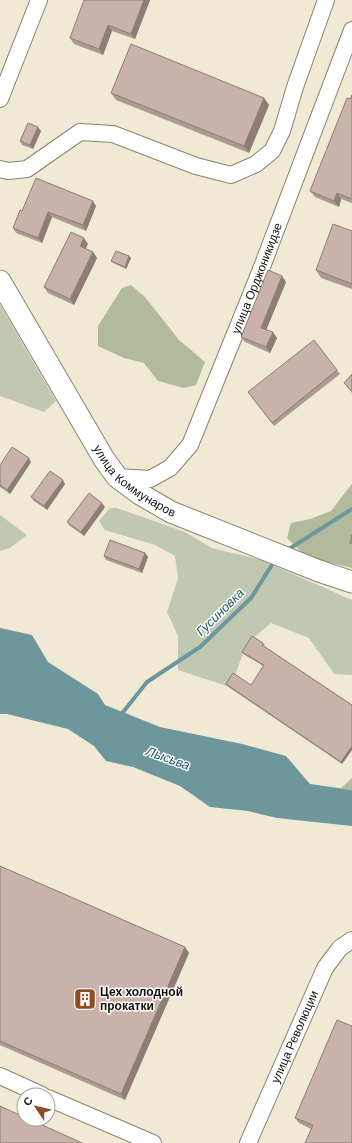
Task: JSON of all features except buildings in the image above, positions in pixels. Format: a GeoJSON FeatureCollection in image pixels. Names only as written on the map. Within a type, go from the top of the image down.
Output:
{"type":"FeatureCollection","features":[{"type":"Feature","properties":{"kind":"main road","name":"улица Коммунаров"},"geometry":{"type":"LineString","coordinates":[[0,281],[104,459],[117,477],[140,494],[171,512],[319,571],[352,582]]}},
{"type":"Feature","properties":{"kind":"street"},"geometry":{"type":"LineString","coordinates":[[0,99],[39,0]]}},
{"type":"Feature","properties":{"kind":"street"},"geometry":{"type":"LineString","coordinates":[[0,169],[8,172],[27,169],[80,132],[113,134],[196,166],[231,174],[256,164],[272,151],[282,131],[295,87],[326,0]]}},
{"type":"Feature","properties":{"kind":"street","name":"улица Орджоникидзе"},"geometry":{"type":"LineString","coordinates":[[117,477],[150,479],[170,468],[190,445],[260,272],[352,30]]}},
{"type":"Feature","properties":{"kind":"street","name":"улица Революции"},"geometry":{"type":"LineString","coordinates":[[248,1143],[325,968],[340,948],[352,940]]}},
{"type":"Feature","properties":{"kind":"street"},"geometry":{"type":"LineString","coordinates":[[0,1076],[24,1087]]}},
{"type":"Feature","properties":{"kind":"street"},"geometry":{"type":"LineString","coordinates":[[56,1101],[153,1143]]}},
{"type":"Feature","properties":{"kind":"green space"},"geometry":{"type":"Polygon","coordinates":[[[131,285],[145,297],[179,340],[205,362],[196,385],[184,388],[158,381],[144,363],[124,358],[98,346],[98,326],[122,288],[131,285]]]}},
{"type":"Feature","properties":{"kind":"green space"},"geometry":{"type":"Polygon","coordinates":[[[0,305],[56,401],[44,412],[0,396],[0,305]]]}},
{"type":"Feature","properties":{"kind":"green space"},"geometry":{"type":"Polygon","coordinates":[[[352,484],[352,568],[303,554],[287,538],[291,523],[310,519],[331,511],[352,484]]]}},
{"type":"Feature","properties":{"kind":"green space"},"geometry":{"type":"Polygon","coordinates":[[[110,508],[117,508],[185,532],[212,548],[261,560],[352,600],[352,675],[334,674],[309,638],[271,623],[253,638],[243,654],[235,675],[227,686],[178,670],[178,636],[167,612],[178,578],[175,556],[155,545],[105,530],[99,521],[110,508]]]}},
{"type":"Feature","properties":{"kind":"green space"},"geometry":{"type":"Polygon","coordinates":[[[0,515],[27,535],[10,548],[0,551],[0,515]]]}},
{"type":"Feature","properties":{"kind":"green space"},"geometry":{"type":"Polygon","coordinates":[[[352,778],[352,790],[341,788],[352,778]]]}},
{"type":"Feature","properties":{"kind":"water","name":"Лысьва"},"geometry":{"type":"Polygon","coordinates":[[[0,628],[32,635],[48,662],[98,694],[105,705],[160,727],[242,744],[286,756],[310,784],[352,790],[352,826],[277,818],[248,811],[210,807],[180,786],[133,767],[106,761],[94,746],[68,729],[7,714],[0,714],[0,628]]]}},
{"type":"Feature","properties":{"kind":"waterway","name":"Гусиновка"},"geometry":{"type":"LineString","coordinates":[[286,551],[352,509]]}},
{"type":"Feature","properties":{"kind":"waterway","name":"Гусиновка"},"geometry":{"type":"LineString","coordinates":[[120,716],[147,682],[200,647],[251,598],[275,560]]}},
{"type":"Feature","properties":{"kind":"place","name":"Цех холодной прокатки"},"geometry":{"type":"Point","coordinates":[85,999]}}]}
